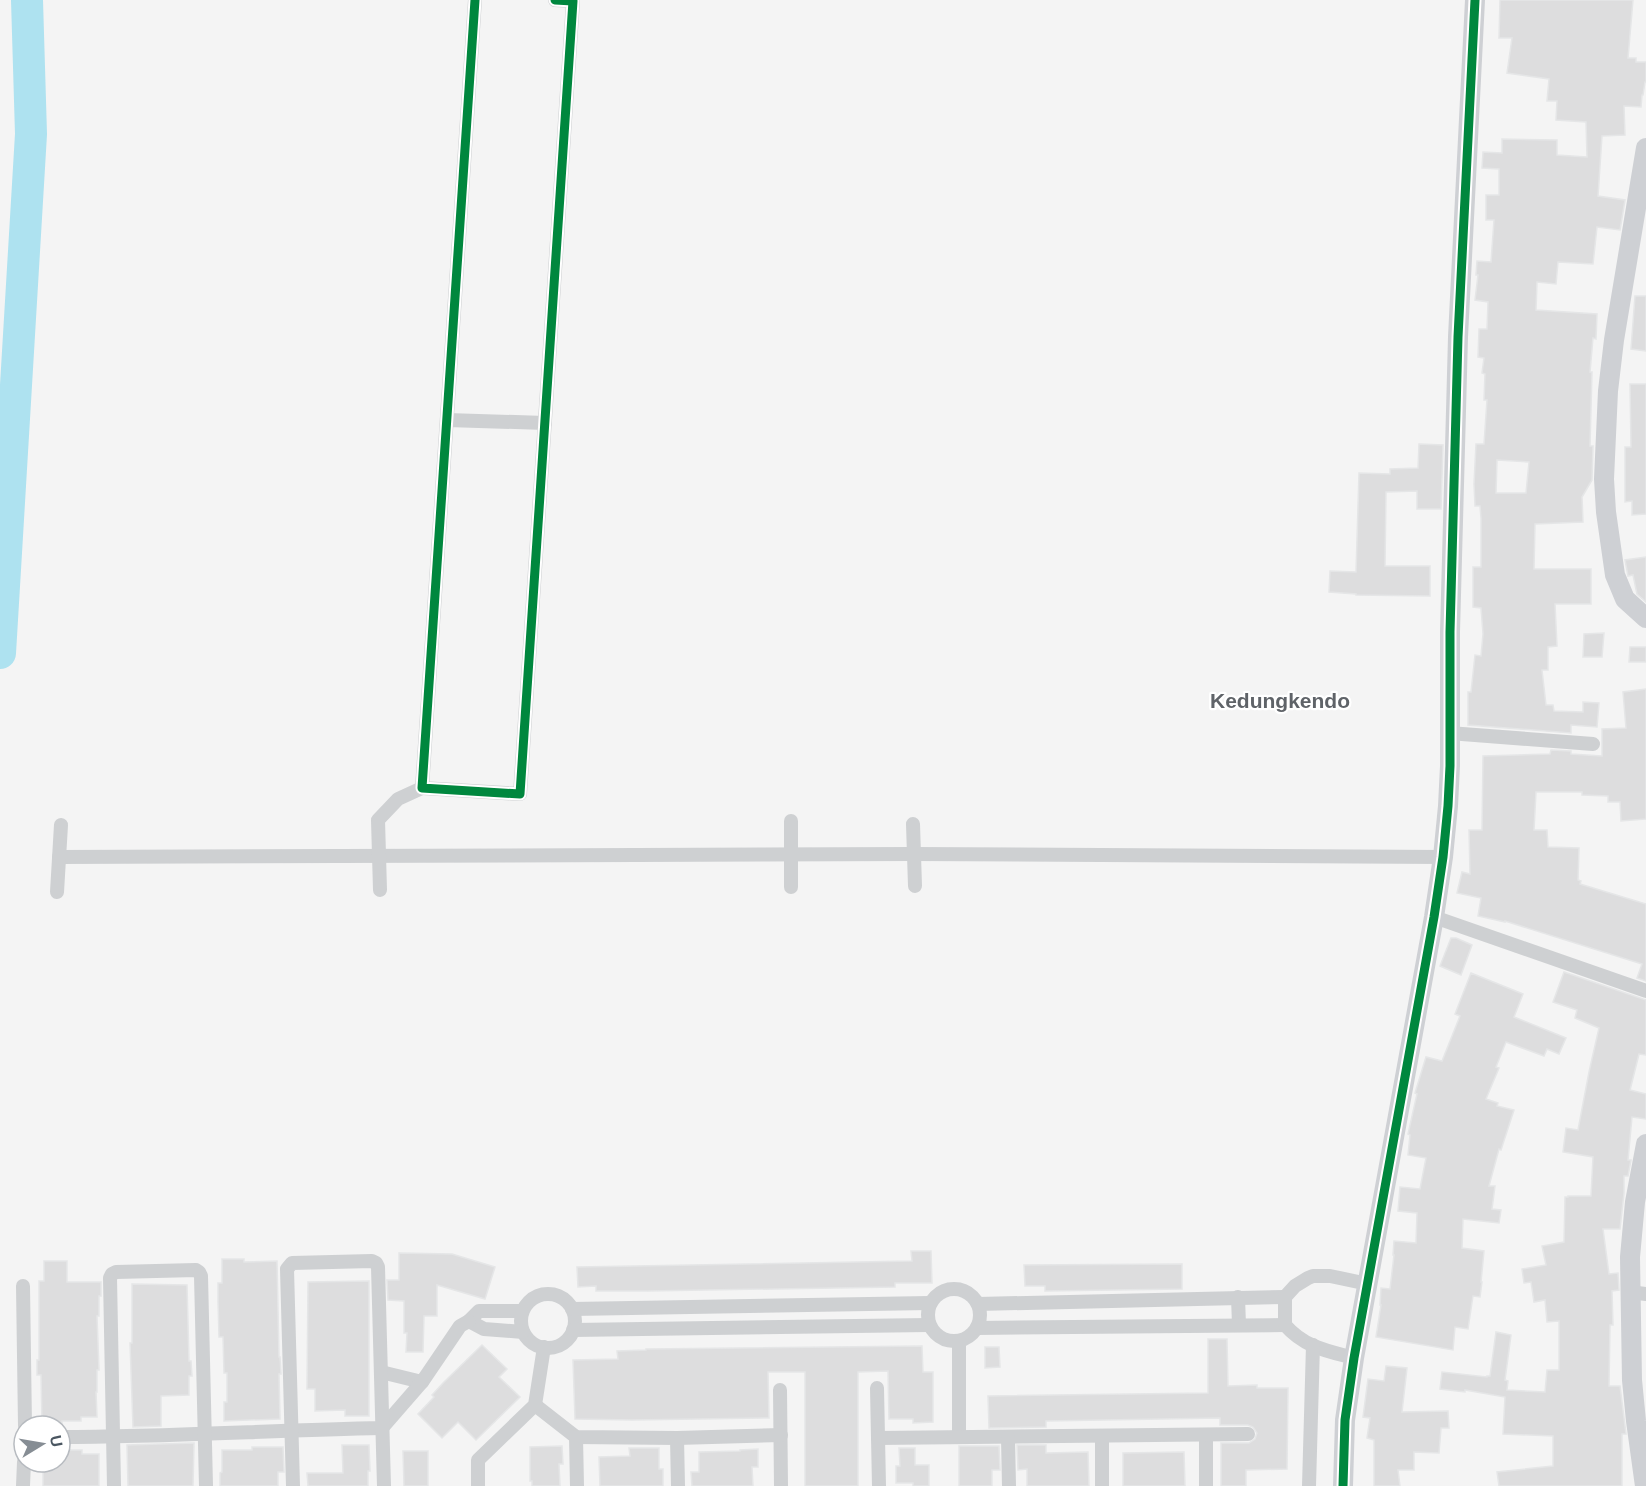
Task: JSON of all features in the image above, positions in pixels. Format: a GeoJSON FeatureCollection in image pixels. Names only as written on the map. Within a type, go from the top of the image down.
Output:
{"type":"FeatureCollection","features":[{"type":"Feature","properties":{"kind":"street"},"geometry":{"type":"LineString","coordinates":[[422,788],[475,0]]}},
{"type":"Feature","properties":{"kind":"street"},"geometry":{"type":"LineString","coordinates":[[380,890],[378,820],[398,799],[422,788],[520,794],[573,1],[555,0]]}},
{"type":"Feature","properties":{"kind":"street"},"geometry":{"type":"LineString","coordinates":[[1343,1486],[1345,1420],[1354,1358],[1434,917],[1448,806],[1458,337],[1475,0]]}},
{"type":"Feature","properties":{"kind":"street"},"geometry":{"type":"LineString","coordinates":[[1646,148],[1641,202],[1614,340],[1608,392],[1604,479],[1615,575],[1625,599],[1646,618]]}},
{"type":"Feature","properties":{"kind":"street"},"geometry":{"type":"LineString","coordinates":[[447,420],[545,423]]}},
{"type":"Feature","properties":{"kind":"street"},"geometry":{"type":"LineString","coordinates":[[1449,733],[1593,744]]}},
{"type":"Feature","properties":{"kind":"street"},"geometry":{"type":"LineString","coordinates":[[791,821],[791,887]]}},
{"type":"Feature","properties":{"kind":"street"},"geometry":{"type":"LineString","coordinates":[[913,824],[915,886]]}},
{"type":"Feature","properties":{"kind":"street"},"geometry":{"type":"LineString","coordinates":[[57,892],[61,825]]}},
{"type":"Feature","properties":{"kind":"street"},"geometry":{"type":"LineString","coordinates":[[59,856],[914,854],[1443,857]]}},
{"type":"Feature","properties":{"kind":"street"},"geometry":{"type":"LineString","coordinates":[[1434,917],[1646,991]]}},
{"type":"Feature","properties":{"kind":"street"},"geometry":{"type":"LineString","coordinates":[[1645,1486],[1632,1380],[1638,1293],[1630,1257],[1635,1202],[1646,1144]]}},
{"type":"Feature","properties":{"kind":"street"},"geometry":{"type":"LineString","coordinates":[[293,1486],[287,1269],[292,1263],[372,1261],[378,1267],[384,1486]]}},
{"type":"Feature","properties":{"kind":"street"},"geometry":{"type":"LineString","coordinates":[[114,1486],[110,1278],[116,1272],[196,1270],[201,1276],[206,1486]]}},
{"type":"Feature","properties":{"kind":"street"},"geometry":{"type":"LineString","coordinates":[[1354,1358],[1313,1346],[1296,1338],[1285,1325],[1285,1297],[1295,1286],[1313,1276],[1330,1276],[1368,1284]]}},
{"type":"Feature","properties":{"kind":"street"},"geometry":{"type":"LineString","coordinates":[[23,1286],[25,1414]]}},
{"type":"Feature","properties":{"kind":"street"},"geometry":{"type":"LineString","coordinates":[[954,1288],[968,1292],[978,1304],[980,1316],[977,1328],[969,1337],[959,1341],[947,1341],[936,1335],[929,1325],[927,1314],[930,1303],[940,1292],[954,1288]]}},
{"type":"Feature","properties":{"kind":"street"},"geometry":{"type":"LineString","coordinates":[[553,1294],[564,1299],[572,1309],[575,1319],[573,1330],[567,1340],[556,1347],[544,1347],[532,1342],[523,1332],[522,1311],[529,1301],[540,1295],[553,1294]]}},
{"type":"Feature","properties":{"kind":"street"},"geometry":{"type":"LineString","coordinates":[[1239,1297],[1239,1325]]}},
{"type":"Feature","properties":{"kind":"street"},"geometry":{"type":"LineString","coordinates":[[978,1304],[1285,1297]]}},
{"type":"Feature","properties":{"kind":"street"},"geometry":{"type":"LineString","coordinates":[[572,1309],[930,1303]]}},
{"type":"Feature","properties":{"kind":"street"},"geometry":{"type":"LineString","coordinates":[[72,1437],[205,1435],[382,1428],[422,1382],[460,1326],[479,1311],[522,1311]]}},
{"type":"Feature","properties":{"kind":"street"},"geometry":{"type":"LineString","coordinates":[[469,1321],[484,1329],[523,1332]]}},
{"type":"Feature","properties":{"kind":"street"},"geometry":{"type":"LineString","coordinates":[[573,1330],[929,1325]]}},
{"type":"Feature","properties":{"kind":"street"},"geometry":{"type":"LineString","coordinates":[[977,1328],[1285,1325]]}},
{"type":"Feature","properties":{"kind":"street"},"geometry":{"type":"LineString","coordinates":[[959,1341],[959,1437]]}},
{"type":"Feature","properties":{"kind":"street"},"geometry":{"type":"LineString","coordinates":[[1309,1486],[1313,1346]]}},
{"type":"Feature","properties":{"kind":"street"},"geometry":{"type":"LineString","coordinates":[[478,1486],[478,1460],[535,1406],[544,1347]]}},
{"type":"Feature","properties":{"kind":"street"},"geometry":{"type":"LineString","coordinates":[[381,1372],[422,1382]]}},
{"type":"Feature","properties":{"kind":"street"},"geometry":{"type":"LineString","coordinates":[[877,1388],[879,1486]]}},
{"type":"Feature","properties":{"kind":"street"},"geometry":{"type":"LineString","coordinates":[[780,1390],[781,1486]]}},
{"type":"Feature","properties":{"kind":"street"},"geometry":{"type":"LineString","coordinates":[[535,1406],[576,1437],[677,1438],[781,1435]]}},
{"type":"Feature","properties":{"kind":"street"},"geometry":{"type":"LineString","coordinates":[[878,1438],[1248,1434]]}},
{"type":"Feature","properties":{"kind":"street"},"geometry":{"type":"LineString","coordinates":[[1102,1436],[1102,1486]]}},
{"type":"Feature","properties":{"kind":"street"},"geometry":{"type":"LineString","coordinates":[[1206,1436],[1206,1486]]}},
{"type":"Feature","properties":{"kind":"street"},"geometry":{"type":"LineString","coordinates":[[576,1437],[577,1486]]}},
{"type":"Feature","properties":{"kind":"street"},"geometry":{"type":"LineString","coordinates":[[677,1438],[678,1486]]}},
{"type":"Feature","properties":{"kind":"street"},"geometry":{"type":"LineString","coordinates":[[1008,1438],[1009,1486]]}},
{"type":"Feature","properties":{"kind":"building"},"geometry":{"type":"Polygon","coordinates":[[[1500,0],[1633,0],[1628,58],[1636,58],[1636,62],[1646,62],[1646,82],[1641,107],[1624,106],[1625,135],[1602,136],[1598,196],[1625,200],[1620,230],[1597,227],[1593,264],[1558,262],[1556,284],[1537,282],[1536,310],[1597,314],[1596,339],[1593,338],[1590,372],[1592,372],[1590,446],[1593,446],[1592,480],[1582,497],[1583,522],[1535,524],[1534,569],[1591,569],[1591,604],[1555,604],[1557,646],[1548,647],[1548,670],[1542,670],[1546,705],[1553,705],[1554,711],[1583,712],[1583,702],[1599,703],[1597,727],[1571,725],[1571,733],[1468,725],[1468,692],[1471,692],[1475,655],[1481,656],[1483,634],[1481,608],[1473,607],[1473,567],[1481,567],[1480,506],[1475,506],[1474,484],[1476,444],[1484,444],[1487,400],[1484,400],[1485,374],[1482,373],[1484,358],[1478,357],[1479,329],[1487,329],[1488,302],[1475,300],[1478,275],[1476,275],[1477,261],[1491,262],[1494,220],[1486,220],[1486,195],[1499,195],[1499,169],[1482,168],[1483,152],[1502,153],[1502,139],[1557,140],[1557,155],[1587,157],[1586,122],[1556,120],[1557,101],[1547,101],[1549,79],[1507,73],[1512,38],[1499,38],[1500,0]],[[1497,460],[1496,493],[1526,493],[1529,462],[1497,460]]]}},
{"type":"Feature","properties":{"kind":"building"},"geometry":{"type":"Polygon","coordinates":[[[1635,296],[1646,296],[1646,351],[1631,349],[1635,296]]]}},
{"type":"Feature","properties":{"kind":"building"},"geometry":{"type":"Polygon","coordinates":[[[1630,384],[1646,384],[1646,514],[1632,515],[1632,501],[1625,502],[1625,447],[1631,447],[1630,384]]]}},
{"type":"Feature","properties":{"kind":"building"},"geometry":{"type":"Polygon","coordinates":[[[1419,444],[1443,445],[1441,509],[1417,509],[1417,491],[1386,492],[1385,566],[1430,566],[1430,596],[1356,595],[1329,592],[1330,571],[1356,572],[1359,473],[1390,474],[1390,469],[1418,468],[1419,444]]]}},
{"type":"Feature","properties":{"kind":"building"},"geometry":{"type":"Polygon","coordinates":[[[1646,557],[1646,602],[1637,594],[1633,575],[1628,576],[1625,560],[1646,557]]]}},
{"type":"Feature","properties":{"kind":"building"},"geometry":{"type":"Polygon","coordinates":[[[1604,633],[1602,657],[1583,657],[1584,634],[1604,633]]]}},
{"type":"Feature","properties":{"kind":"building"},"geometry":{"type":"Polygon","coordinates":[[[1630,647],[1646,647],[1646,662],[1629,662],[1630,647]]]}},
{"type":"Feature","properties":{"kind":"building"},"geometry":{"type":"Polygon","coordinates":[[[1646,689],[1646,819],[1621,821],[1620,802],[1608,802],[1608,796],[1582,795],[1582,792],[1536,792],[1534,830],[1547,830],[1548,847],[1579,848],[1578,880],[1581,881],[1580,884],[1646,904],[1646,981],[1637,978],[1642,964],[1505,921],[1478,916],[1481,898],[1457,893],[1462,872],[1470,874],[1469,830],[1482,830],[1483,756],[1550,754],[1551,750],[1602,756],[1602,729],[1626,728],[1623,692],[1646,689]]]}},
{"type":"Feature","properties":{"kind":"building"},"geometry":{"type":"Polygon","coordinates":[[[1451,938],[1472,945],[1461,975],[1440,966],[1451,938]]]}},
{"type":"Feature","properties":{"kind":"building"},"geometry":{"type":"Polygon","coordinates":[[[1564,972],[1646,1000],[1646,1055],[1639,1054],[1630,1090],[1646,1094],[1646,1119],[1632,1117],[1628,1160],[1631,1160],[1628,1176],[1624,1176],[1620,1229],[1603,1229],[1609,1274],[1618,1273],[1619,1290],[1612,1291],[1613,1325],[1610,1325],[1609,1386],[1620,1386],[1626,1434],[1622,1434],[1622,1486],[1499,1486],[1497,1472],[1553,1466],[1553,1436],[1503,1434],[1505,1397],[1465,1390],[1465,1392],[1440,1389],[1442,1372],[1490,1376],[1496,1332],[1511,1335],[1505,1380],[1508,1381],[1507,1390],[1545,1392],[1547,1370],[1559,1370],[1559,1321],[1547,1322],[1545,1300],[1534,1302],[1531,1282],[1524,1283],[1522,1269],[1546,1265],[1542,1246],[1564,1242],[1565,1197],[1591,1196],[1593,1157],[1563,1152],[1566,1128],[1578,1130],[1599,1028],[1575,1018],[1577,1010],[1553,1002],[1564,972]]]}},
{"type":"Feature","properties":{"kind":"building"},"geometry":{"type":"Polygon","coordinates":[[[1471,973],[1523,994],[1514,1017],[1566,1038],[1559,1054],[1547,1049],[1544,1056],[1506,1042],[1496,1067],[1499,1068],[1486,1099],[1498,1103],[1497,1106],[1514,1110],[1501,1150],[1499,1149],[1489,1186],[1495,1186],[1492,1209],[1501,1210],[1499,1223],[1463,1219],[1462,1248],[1484,1251],[1482,1282],[1480,1297],[1473,1296],[1468,1329],[1455,1327],[1453,1350],[1376,1337],[1381,1288],[1390,1289],[1394,1241],[1416,1243],[1417,1213],[1398,1211],[1400,1187],[1420,1189],[1426,1158],[1408,1155],[1410,1135],[1408,1134],[1417,1094],[1415,1093],[1426,1057],[1442,1061],[1460,1016],[1455,1014],[1471,973]]]}},
{"type":"Feature","properties":{"kind":"building"},"geometry":{"type":"Polygon","coordinates":[[[911,1251],[931,1251],[932,1283],[895,1283],[895,1287],[647,1291],[596,1291],[596,1286],[578,1287],[577,1267],[912,1261],[911,1251]]]}},
{"type":"Feature","properties":{"kind":"building"},"geometry":{"type":"Polygon","coordinates":[[[399,1253],[452,1254],[495,1267],[485,1299],[437,1285],[437,1316],[424,1316],[423,1352],[406,1352],[404,1301],[388,1300],[387,1280],[399,1280],[399,1253]]]}},
{"type":"Feature","properties":{"kind":"building"},"geometry":{"type":"Polygon","coordinates":[[[222,1259],[244,1259],[244,1262],[277,1261],[281,1374],[279,1374],[280,1419],[224,1421],[224,1402],[227,1402],[227,1373],[224,1373],[223,1337],[219,1337],[218,1301],[218,1283],[222,1283],[222,1259]]]}},
{"type":"Feature","properties":{"kind":"building"},"geometry":{"type":"Polygon","coordinates":[[[44,1261],[67,1261],[67,1282],[101,1282],[99,1316],[97,1316],[99,1370],[97,1370],[96,1392],[97,1417],[81,1417],[81,1421],[72,1421],[72,1414],[42,1414],[41,1375],[37,1375],[37,1360],[39,1360],[39,1281],[44,1281],[44,1261]]]}},
{"type":"Feature","properties":{"kind":"building"},"geometry":{"type":"Polygon","coordinates":[[[1182,1264],[1182,1289],[1045,1291],[1045,1286],[1025,1286],[1024,1265],[1182,1264]]]}},
{"type":"Feature","properties":{"kind":"building"},"geometry":{"type":"Polygon","coordinates":[[[369,1281],[369,1416],[345,1416],[345,1410],[315,1411],[315,1389],[307,1389],[308,1282],[369,1281]]]}},
{"type":"Feature","properties":{"kind":"building"},"geometry":{"type":"Polygon","coordinates":[[[132,1284],[187,1285],[189,1361],[191,1361],[192,1376],[189,1376],[189,1395],[161,1396],[161,1426],[133,1427],[130,1343],[132,1343],[132,1284]]]}},
{"type":"Feature","properties":{"kind":"building"},"geometry":{"type":"Polygon","coordinates":[[[1208,1339],[1227,1339],[1228,1386],[1257,1385],[1257,1388],[1288,1388],[1287,1469],[1246,1470],[1246,1486],[1221,1486],[1221,1443],[1249,1443],[1255,1439],[1257,1433],[1253,1427],[1248,1425],[1220,1425],[1220,1418],[1046,1421],[1046,1427],[989,1428],[988,1396],[1208,1393],[1208,1339]]]}},
{"type":"Feature","properties":{"kind":"building"},"geometry":{"type":"Polygon","coordinates":[[[482,1345],[507,1369],[499,1377],[520,1397],[476,1440],[458,1422],[442,1438],[418,1414],[443,1383],[482,1345]]]}},
{"type":"Feature","properties":{"kind":"building"},"geometry":{"type":"Polygon","coordinates":[[[922,1346],[923,1372],[933,1372],[933,1422],[913,1423],[913,1419],[889,1419],[888,1371],[858,1372],[858,1486],[805,1486],[805,1372],[768,1372],[769,1418],[575,1419],[573,1360],[618,1359],[617,1351],[646,1349],[922,1346]]]}},
{"type":"Feature","properties":{"kind":"building"},"geometry":{"type":"Polygon","coordinates":[[[985,1347],[999,1347],[1000,1367],[985,1368],[985,1347]]]}},
{"type":"Feature","properties":{"kind":"building"},"geometry":{"type":"Polygon","coordinates":[[[1386,1366],[1407,1368],[1402,1412],[1448,1411],[1449,1428],[1441,1428],[1439,1453],[1414,1452],[1414,1470],[1398,1470],[1400,1486],[1374,1486],[1374,1440],[1367,1438],[1370,1418],[1363,1417],[1368,1379],[1384,1381],[1386,1366]]]}},
{"type":"Feature","properties":{"kind":"building"},"geometry":{"type":"Polygon","coordinates":[[[194,1443],[193,1486],[128,1486],[127,1445],[194,1443]]]}},
{"type":"Feature","properties":{"kind":"building"},"geometry":{"type":"Polygon","coordinates":[[[342,1445],[369,1445],[368,1486],[308,1486],[307,1473],[343,1473],[342,1445]]]}},
{"type":"Feature","properties":{"kind":"building"},"geometry":{"type":"Polygon","coordinates":[[[1017,1445],[1046,1445],[1046,1453],[1088,1452],[1089,1486],[1027,1486],[1027,1469],[1018,1470],[1017,1445]]]}},
{"type":"Feature","properties":{"kind":"building"},"geometry":{"type":"Polygon","coordinates":[[[562,1446],[563,1464],[559,1464],[560,1486],[532,1486],[530,1447],[562,1446]]]}},
{"type":"Feature","properties":{"kind":"building"},"geometry":{"type":"Polygon","coordinates":[[[959,1446],[999,1446],[1000,1470],[992,1470],[992,1486],[959,1486],[959,1446]]]}},
{"type":"Feature","properties":{"kind":"building"},"geometry":{"type":"Polygon","coordinates":[[[252,1447],[283,1447],[284,1472],[278,1472],[278,1486],[220,1486],[222,1450],[252,1450],[252,1447]]]}},
{"type":"Feature","properties":{"kind":"building"},"geometry":{"type":"Polygon","coordinates":[[[629,1448],[659,1448],[659,1469],[663,1469],[663,1486],[600,1486],[599,1457],[630,1456],[629,1448]]]}},
{"type":"Feature","properties":{"kind":"building"},"geometry":{"type":"Polygon","coordinates":[[[899,1448],[915,1448],[915,1465],[929,1465],[929,1486],[896,1483],[896,1466],[900,1466],[899,1448]]]}},
{"type":"Feature","properties":{"kind":"building"},"geometry":{"type":"Polygon","coordinates":[[[758,1449],[758,1467],[752,1467],[753,1486],[692,1486],[691,1472],[699,1472],[699,1452],[758,1449]]]}},
{"type":"Feature","properties":{"kind":"building"},"geometry":{"type":"Polygon","coordinates":[[[72,1450],[82,1450],[82,1454],[99,1454],[99,1486],[43,1486],[43,1474],[72,1474],[72,1450]]]}},
{"type":"Feature","properties":{"kind":"building"},"geometry":{"type":"Polygon","coordinates":[[[403,1451],[428,1451],[428,1486],[404,1486],[403,1451]]]}},
{"type":"Feature","properties":{"kind":"building"},"geometry":{"type":"Polygon","coordinates":[[[1184,1452],[1185,1486],[1123,1486],[1123,1453],[1184,1452]]]}},
{"type":"Feature","properties":{"kind":"waterway"},"geometry":{"type":"LineString","coordinates":[[0,653],[31,134],[27,0]]}},
{"type":"Feature","properties":{"kind":"cycle path"},"geometry":{"type":"LineString","coordinates":[[475,0],[422,788],[520,794],[573,1],[555,0]]}},
{"type":"Feature","properties":{"kind":"cycle path"},"geometry":{"type":"LineString","coordinates":[[1343,1486],[1345,1420],[1354,1358],[1434,917],[1448,806],[1458,337],[1475,0]]}},
{"type":"Feature","properties":{"kind":"district","name":"Kedungkendo"},"geometry":{"type":"Point","coordinates":[1280,701]}}]}
